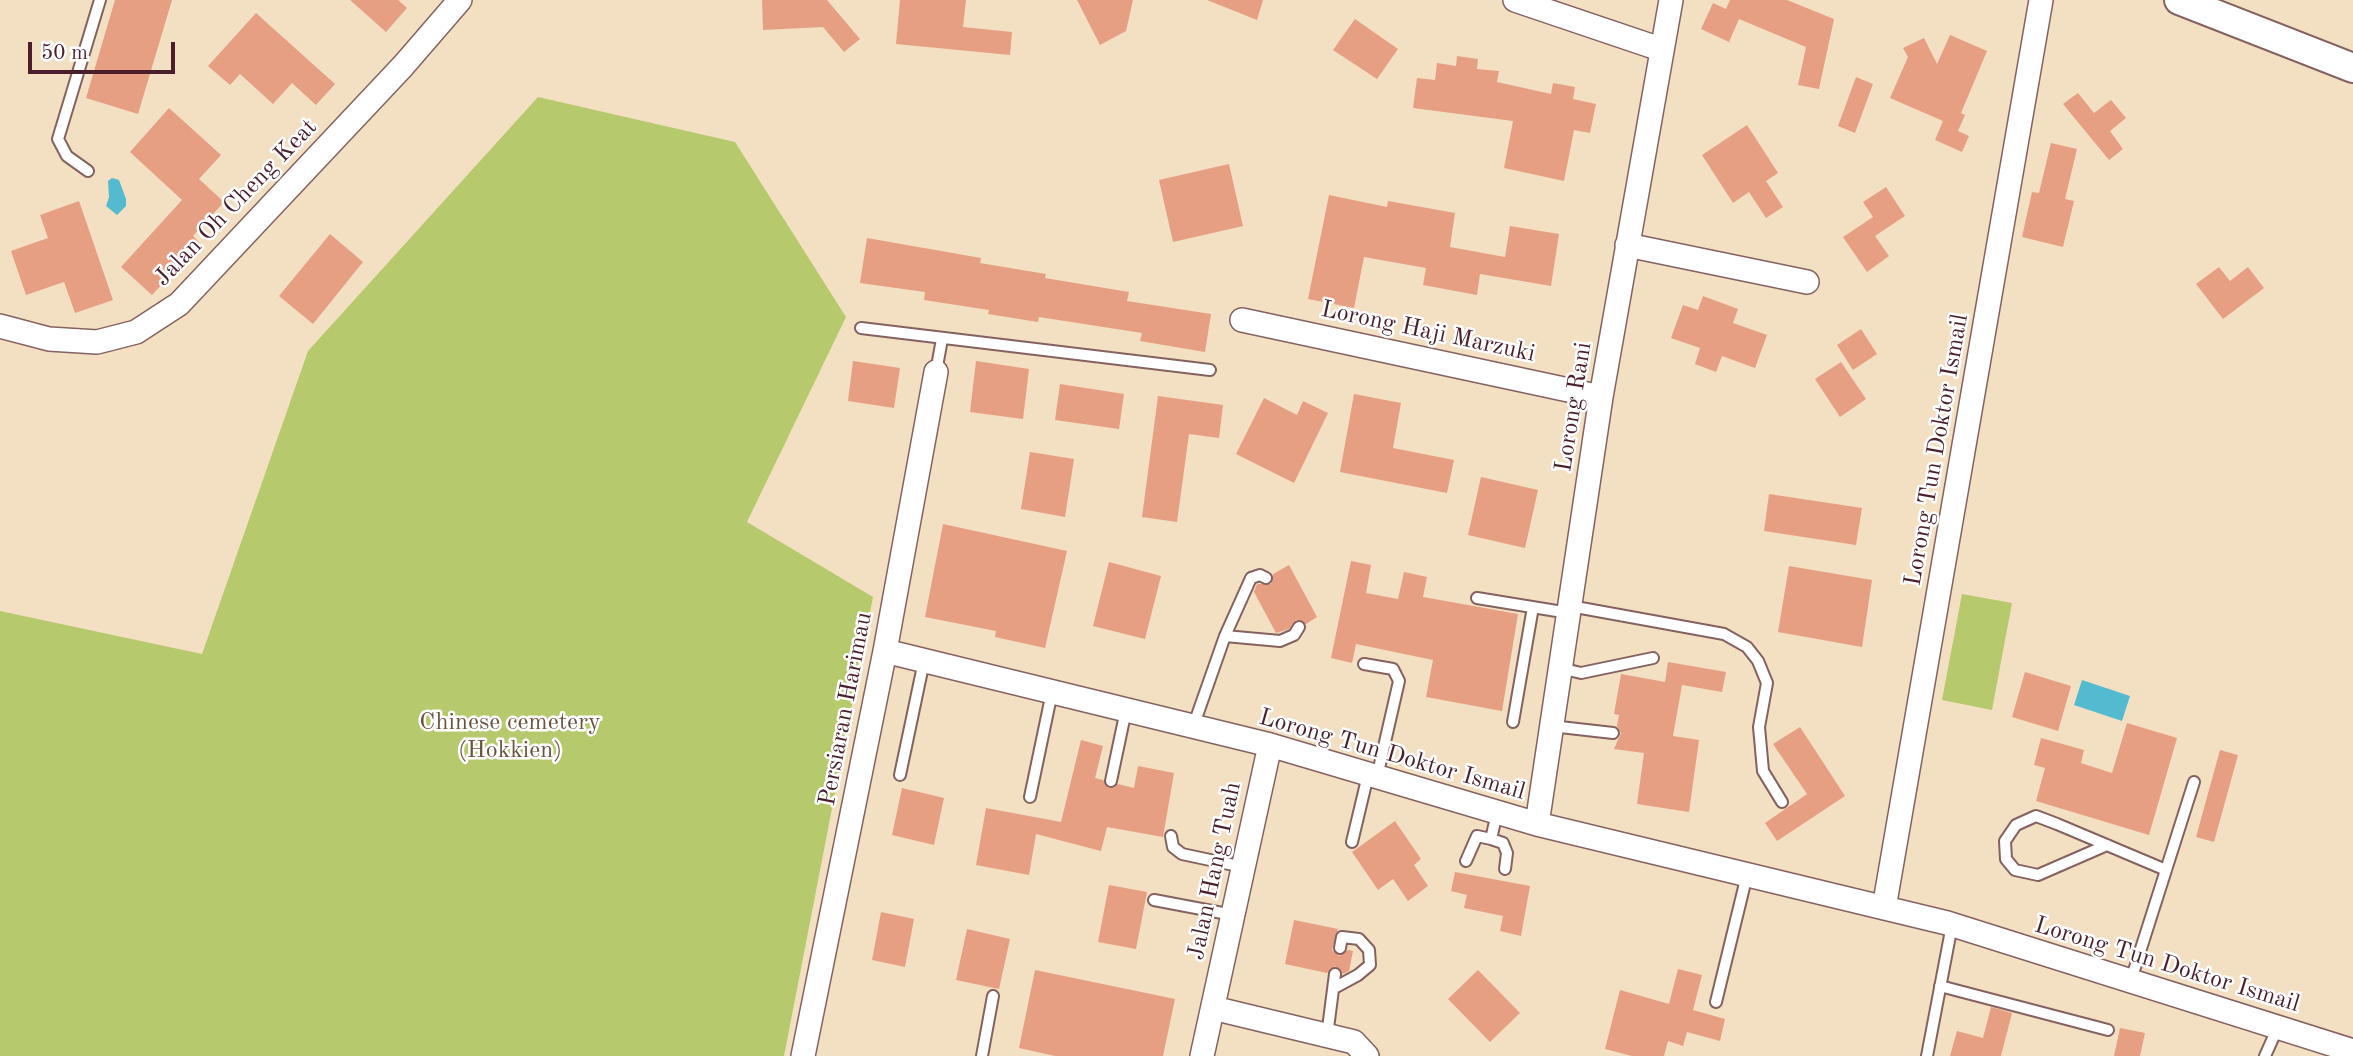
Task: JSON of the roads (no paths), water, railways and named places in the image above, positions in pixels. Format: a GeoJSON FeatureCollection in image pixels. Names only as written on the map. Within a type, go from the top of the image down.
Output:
{"type":"FeatureCollection","features":[{"type":"Feature","properties":{"kind":"street"},"geometry":{"type":"LineString","coordinates":[[1515,0],[1660,49]]}},
{"type":"Feature","properties":{"kind":"street","name":"Lorong Rani"},"geometry":{"type":"LineString","coordinates":[[1536,824],[1601,397],[1660,49],[1671,0]]}},
{"type":"Feature","properties":{"kind":"street","name":"Lorong Tun Doktor Ismail"},"geometry":{"type":"LineString","coordinates":[[1884,908],[2041,0]]}},
{"type":"Feature","properties":{"kind":"street"},"geometry":{"type":"LineString","coordinates":[[2179,0],[2353,68]]}},
{"type":"Feature","properties":{"kind":"street","name":"Jalan Oh Cheng Keat"},"geometry":{"type":"LineString","coordinates":[[0,326],[49,339],[97,342],[136,332],[179,304],[403,66],[457,1]]}},
{"type":"Feature","properties":{"kind":"street"},"geometry":{"type":"LineString","coordinates":[[1627,245],[1808,282]]}},
{"type":"Feature","properties":{"kind":"street","name":"Lorong Haji Marzuki"},"geometry":{"type":"LineString","coordinates":[[1242,320],[1601,397]]}},
{"type":"Feature","properties":{"kind":"street","name":"Persiaran Harimau"},"geometry":{"type":"LineString","coordinates":[[803,1056],[885,651],[936,372]]}},
{"type":"Feature","properties":{"kind":"street","name":"Lorong Tun Doktor Ismail"},"geometry":{"type":"LineString","coordinates":[[885,651],[1270,746],[1536,824],[1952,925],[2353,1051]]}},
{"type":"Feature","properties":{"kind":"street","name":"Jalan Hang Tuah"},"geometry":{"type":"LineString","coordinates":[[1202,1056],[1270,746]]}},
{"type":"Feature","properties":{"kind":"street"},"geometry":{"type":"LineString","coordinates":[[1213,1008],[1354,1042],[1367,1056]]}},
{"type":"Feature","properties":{"kind":"lane"},"geometry":{"type":"LineString","coordinates":[[88,171],[67,156],[58,139],[100,0]]}},
{"type":"Feature","properties":{"kind":"lane"},"geometry":{"type":"LineString","coordinates":[[861,328],[1210,370]]}},
{"type":"Feature","properties":{"kind":"lane"},"geometry":{"type":"LineString","coordinates":[[936,372],[942,339]]}},
{"type":"Feature","properties":{"kind":"lane"},"geometry":{"type":"LineString","coordinates":[[1193,727],[1225,636],[1251,578],[1260,575],[1266,578]]}},
{"type":"Feature","properties":{"kind":"lane"},"geometry":{"type":"LineString","coordinates":[[1477,598],[1533,607],[1569,609],[1724,634],[1747,646],[1758,661],[1767,683],[1759,727],[1763,771],[1782,802]]}},
{"type":"Feature","properties":{"kind":"lane"},"geometry":{"type":"LineString","coordinates":[[1513,722],[1533,607]]}},
{"type":"Feature","properties":{"kind":"lane"},"geometry":{"type":"LineString","coordinates":[[1225,636],[1280,641],[1294,635],[1299,627]]}},
{"type":"Feature","properties":{"kind":"lane"},"geometry":{"type":"LineString","coordinates":[[1560,668],[1581,673],[1653,658]]}},
{"type":"Feature","properties":{"kind":"lane"},"geometry":{"type":"LineString","coordinates":[[900,775],[924,661]]}},
{"type":"Feature","properties":{"kind":"lane"},"geometry":{"type":"LineString","coordinates":[[1352,842],[1399,681],[1393,669],[1364,664]]}},
{"type":"Feature","properties":{"kind":"lane"},"geometry":{"type":"LineString","coordinates":[[1031,797],[1052,692]]}},
{"type":"Feature","properties":{"kind":"lane"},"geometry":{"type":"LineString","coordinates":[[1111,781],[1126,710]]}},
{"type":"Feature","properties":{"kind":"lane"},"geometry":{"type":"LineString","coordinates":[[1552,726],[1613,733]]}},
{"type":"Feature","properties":{"kind":"lane"},"geometry":{"type":"LineString","coordinates":[[2131,980],[2194,782]]}},
{"type":"Feature","properties":{"kind":"lane"},"geometry":{"type":"LineString","coordinates":[[1491,839],[1497,813]]}},
{"type":"Feature","properties":{"kind":"lane"},"geometry":{"type":"LineString","coordinates":[[2107,845],[2038,875],[2015,870],[2006,859],[2005,841],[2016,825],[2036,816],[2107,845],[2166,870]]}},
{"type":"Feature","properties":{"kind":"lane"},"geometry":{"type":"LineString","coordinates":[[1171,836],[1173,847],[1182,854],[1243,867]]}},
{"type":"Feature","properties":{"kind":"lane"},"geometry":{"type":"LineString","coordinates":[[1466,861],[1477,836],[1503,844],[1507,853],[1505,869]]}},
{"type":"Feature","properties":{"kind":"lane"},"geometry":{"type":"LineString","coordinates":[[1716,1002],[1747,875]]}},
{"type":"Feature","properties":{"kind":"lane"},"geometry":{"type":"LineString","coordinates":[[1154,900],[1233,915]]}},
{"type":"Feature","properties":{"kind":"lane"},"geometry":{"type":"LineString","coordinates":[[1927,1056],[1952,925]]}},
{"type":"Feature","properties":{"kind":"lane"},"geometry":{"type":"LineString","coordinates":[[1334,988],[1359,975],[1370,965],[1369,950],[1359,939],[1342,937],[1340,948]]}},
{"type":"Feature","properties":{"kind":"lane"},"geometry":{"type":"LineString","coordinates":[[1327,1036],[1335,974]]}},
{"type":"Feature","properties":{"kind":"lane"},"geometry":{"type":"LineString","coordinates":[[1940,986],[2108,1030]]}},
{"type":"Feature","properties":{"kind":"lane"},"geometry":{"type":"LineString","coordinates":[[982,1056],[993,996]]}},
{"type":"Feature","properties":{"kind":"lane"},"geometry":{"type":"LineString","coordinates":[[2265,1056],[2278,1027]]}},
{"type":"Feature","properties":{"kind":"water"},"geometry":{"type":"Polygon","coordinates":[[[112,178],[119,180],[126,199],[126,206],[117,215],[106,206],[109,197],[108,181],[112,178]]]}},
{"type":"Feature","properties":{"kind":"water"},"geometry":{"type":"Polygon","coordinates":[[[2082,680],[2130,696],[2122,721],[2074,705],[2082,680]]]}},
{"type":"Feature","properties":{"kind":"park label","name":"Chinese cemetery (Hokkien)"},"geometry":{"type":"Point","coordinates":[510,737]}}]}
